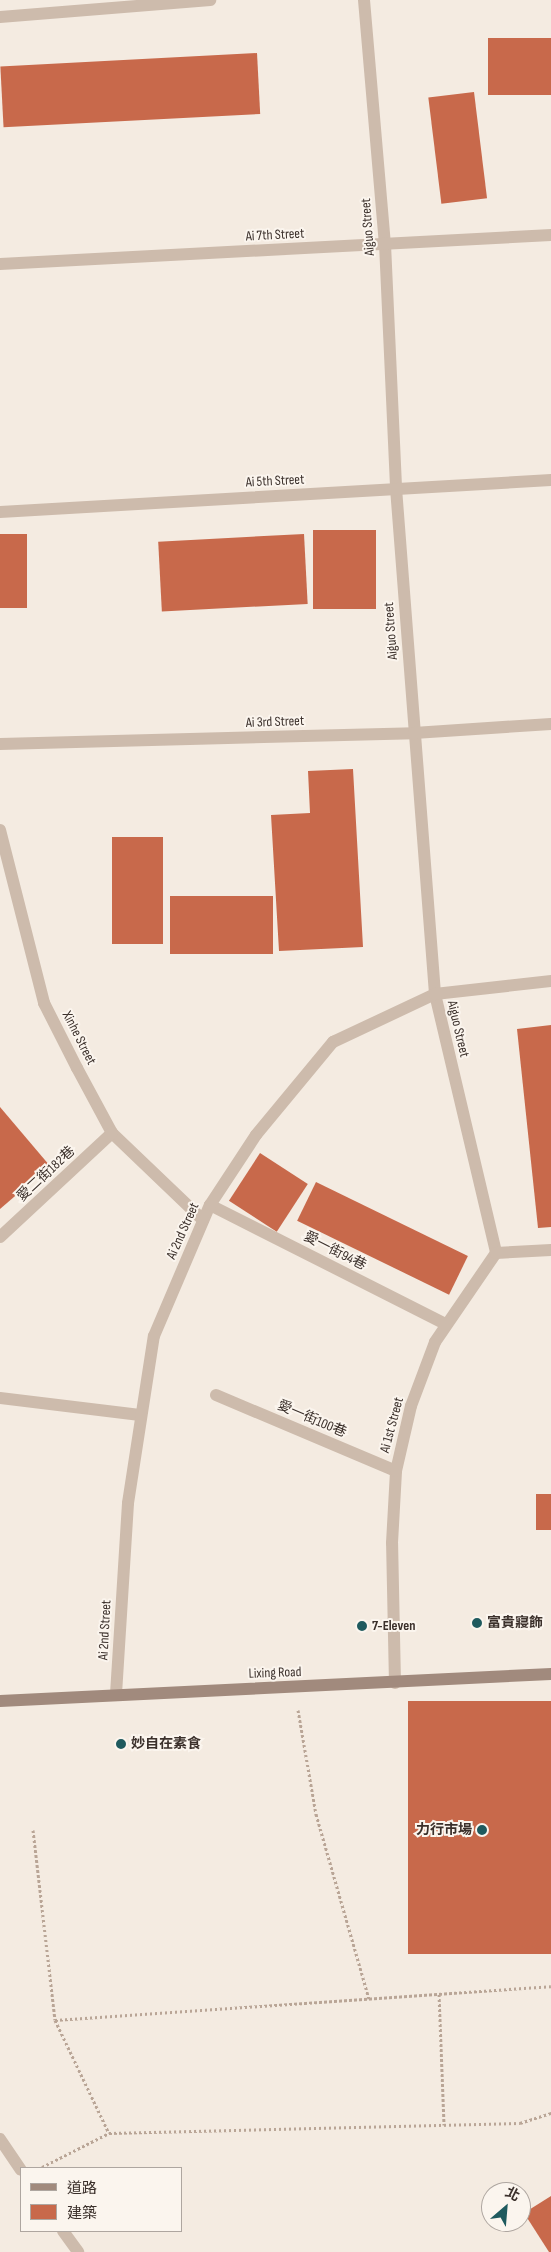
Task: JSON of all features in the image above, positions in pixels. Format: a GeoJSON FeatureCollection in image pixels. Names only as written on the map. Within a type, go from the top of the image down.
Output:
{"type":"FeatureCollection","features":[{"type":"Feature","properties":{"kind":"street"},"geometry":{"type":"LineString","coordinates":[[0,17],[210,0]]}},
{"type":"Feature","properties":{"kind":"street","name":"Aiguo Street"},"geometry":{"type":"LineString","coordinates":[[364,0],[385,244],[396,488],[435,994],[496,1253]]}},
{"type":"Feature","properties":{"kind":"street","name":"Ai 7th Street"},"geometry":{"type":"LineString","coordinates":[[0,264],[551,236]]}},
{"type":"Feature","properties":{"kind":"street","name":"Ai 5th Street"},"geometry":{"type":"LineString","coordinates":[[0,512],[551,480]]}},
{"type":"Feature","properties":{"kind":"street","name":"Ai 3rd Street"},"geometry":{"type":"LineString","coordinates":[[0,744],[414,733],[551,724]]}},
{"type":"Feature","properties":{"kind":"street","name":"Xinhe Street"},"geometry":{"type":"LineString","coordinates":[[0,830],[44,1003],[112,1133],[203,1220]]}},
{"type":"Feature","properties":{"kind":"street","name":"Ai 2nd Street"},"geometry":{"type":"LineString","coordinates":[[116,1694],[128,1503],[140,1415],[154,1336],[210,1204],[256,1135],[333,1042],[435,994],[551,981]]}},
{"type":"Feature","properties":{"kind":"street","name":"愛二街182巷"},"geometry":{"type":"LineString","coordinates":[[0,1238],[112,1133]]}},
{"type":"Feature","properties":{"kind":"street","name":"愛一街94巷"},"geometry":{"type":"LineString","coordinates":[[210,1204],[446,1324]]}},
{"type":"Feature","properties":{"kind":"street"},"geometry":{"type":"LineString","coordinates":[[496,1253],[551,1250]]}},
{"type":"Feature","properties":{"kind":"street","name":"Ai 1st Street"},"geometry":{"type":"LineString","coordinates":[[395,1682],[392,1543],[396,1471],[411,1406],[435,1342],[496,1253]]}},
{"type":"Feature","properties":{"kind":"street","name":"愛一街100巷"},"geometry":{"type":"LineString","coordinates":[[216,1395],[396,1471]]}},
{"type":"Feature","properties":{"kind":"street"},"geometry":{"type":"LineString","coordinates":[[0,1398],[140,1415]]}},
{"type":"Feature","properties":{"kind":"street","name":"Lixing Road"},"geometry":{"type":"LineString","coordinates":[[0,1701],[551,1674]]}},
{"type":"Feature","properties":{"kind":"street"},"geometry":{"type":"LineString","coordinates":[[0,2139],[20,2169]]}},
{"type":"Feature","properties":{"kind":"street"},"geometry":{"type":"LineString","coordinates":[[64,2232],[78,2252]]}},
{"type":"Feature","properties":{"kind":"path"},"geometry":{"type":"LineString","coordinates":[[294,1687],[316,1814],[369,1999]]}},
{"type":"Feature","properties":{"kind":"path"},"geometry":{"type":"LineString","coordinates":[[33,1830],[55,2020],[108,2133]]}},
{"type":"Feature","properties":{"kind":"path"},"geometry":{"type":"LineString","coordinates":[[55,2020],[551,1986]]}},
{"type":"Feature","properties":{"kind":"path"},"geometry":{"type":"LineString","coordinates":[[439,1994],[444,2125]]}},
{"type":"Feature","properties":{"kind":"path"},"geometry":{"type":"LineString","coordinates":[[41,2167],[108,2133],[520,2123],[551,2113]]}},
{"type":"Feature","properties":{"kind":"building"},"geometry":{"type":"Polygon","coordinates":[[[488,38],[551,38],[551,95],[488,95],[488,38]]]}},
{"type":"Feature","properties":{"kind":"building"},"geometry":{"type":"Polygon","coordinates":[[[257,53],[260,114],[4,127],[0,66],[257,53]]]}},
{"type":"Feature","properties":{"kind":"building"},"geometry":{"type":"Polygon","coordinates":[[[474,92],[487,198],[441,204],[428,98],[474,92]]]}},
{"type":"Feature","properties":{"kind":"building"},"geometry":{"type":"Polygon","coordinates":[[[313,530],[376,530],[376,609],[313,609],[313,530]]]}},
{"type":"Feature","properties":{"kind":"building"},"geometry":{"type":"Polygon","coordinates":[[[0,534],[27,534],[27,608],[0,608],[0,534]]]}},
{"type":"Feature","properties":{"kind":"building"},"geometry":{"type":"Polygon","coordinates":[[[304,534],[308,604],[162,612],[158,542],[304,534]]]}},
{"type":"Feature","properties":{"kind":"building"},"geometry":{"type":"Polygon","coordinates":[[[353,769],[363,947],[279,951],[271,815],[310,813],[308,771],[353,769]]]}},
{"type":"Feature","properties":{"kind":"building"},"geometry":{"type":"Polygon","coordinates":[[[112,837],[163,837],[163,944],[112,944],[112,837]]]}},
{"type":"Feature","properties":{"kind":"building"},"geometry":{"type":"Polygon","coordinates":[[[170,896],[273,896],[273,954],[170,954],[170,896]]]}},
{"type":"Feature","properties":{"kind":"building"},"geometry":{"type":"Polygon","coordinates":[[[551,1025],[551,1227],[538,1228],[517,1029],[551,1025]]]}},
{"type":"Feature","properties":{"kind":"building"},"geometry":{"type":"Polygon","coordinates":[[[0,1107],[50,1166],[0,1209],[0,1107]]]}},
{"type":"Feature","properties":{"kind":"building"},"geometry":{"type":"Polygon","coordinates":[[[260,1153],[308,1184],[277,1232],[229,1201],[260,1153]]]}},
{"type":"Feature","properties":{"kind":"building"},"geometry":{"type":"Polygon","coordinates":[[[316,1182],[468,1256],[449,1295],[297,1221],[316,1182]]]}},
{"type":"Feature","properties":{"kind":"building"},"geometry":{"type":"Polygon","coordinates":[[[536,1494],[551,1494],[551,1530],[536,1530],[536,1494]]]}},
{"type":"Feature","properties":{"kind":"building","name":"力行市場"},"geometry":{"type":"Polygon","coordinates":[[[408,1701],[551,1701],[551,1954],[408,1954],[408,1701]]]}},
{"type":"Feature","properties":{"kind":"building"},"geometry":{"type":"Polygon","coordinates":[[[551,2196],[551,2252],[549,2252],[531,2224],[531,2209],[551,2196]]]}},
{"type":"Feature","properties":{"kind":"place","name":"富貴寢飾"},"geometry":{"type":"Point","coordinates":[477,1623]}},
{"type":"Feature","properties":{"kind":"place","name":"7-Eleven"},"geometry":{"type":"Point","coordinates":[362,1626]}},
{"type":"Feature","properties":{"kind":"place","name":"妙自在素食"},"geometry":{"type":"Point","coordinates":[121,1744]}},
{"type":"Feature","properties":{"kind":"place","name":"力行市場"},"geometry":{"type":"Point","coordinates":[482,1830]}}]}
